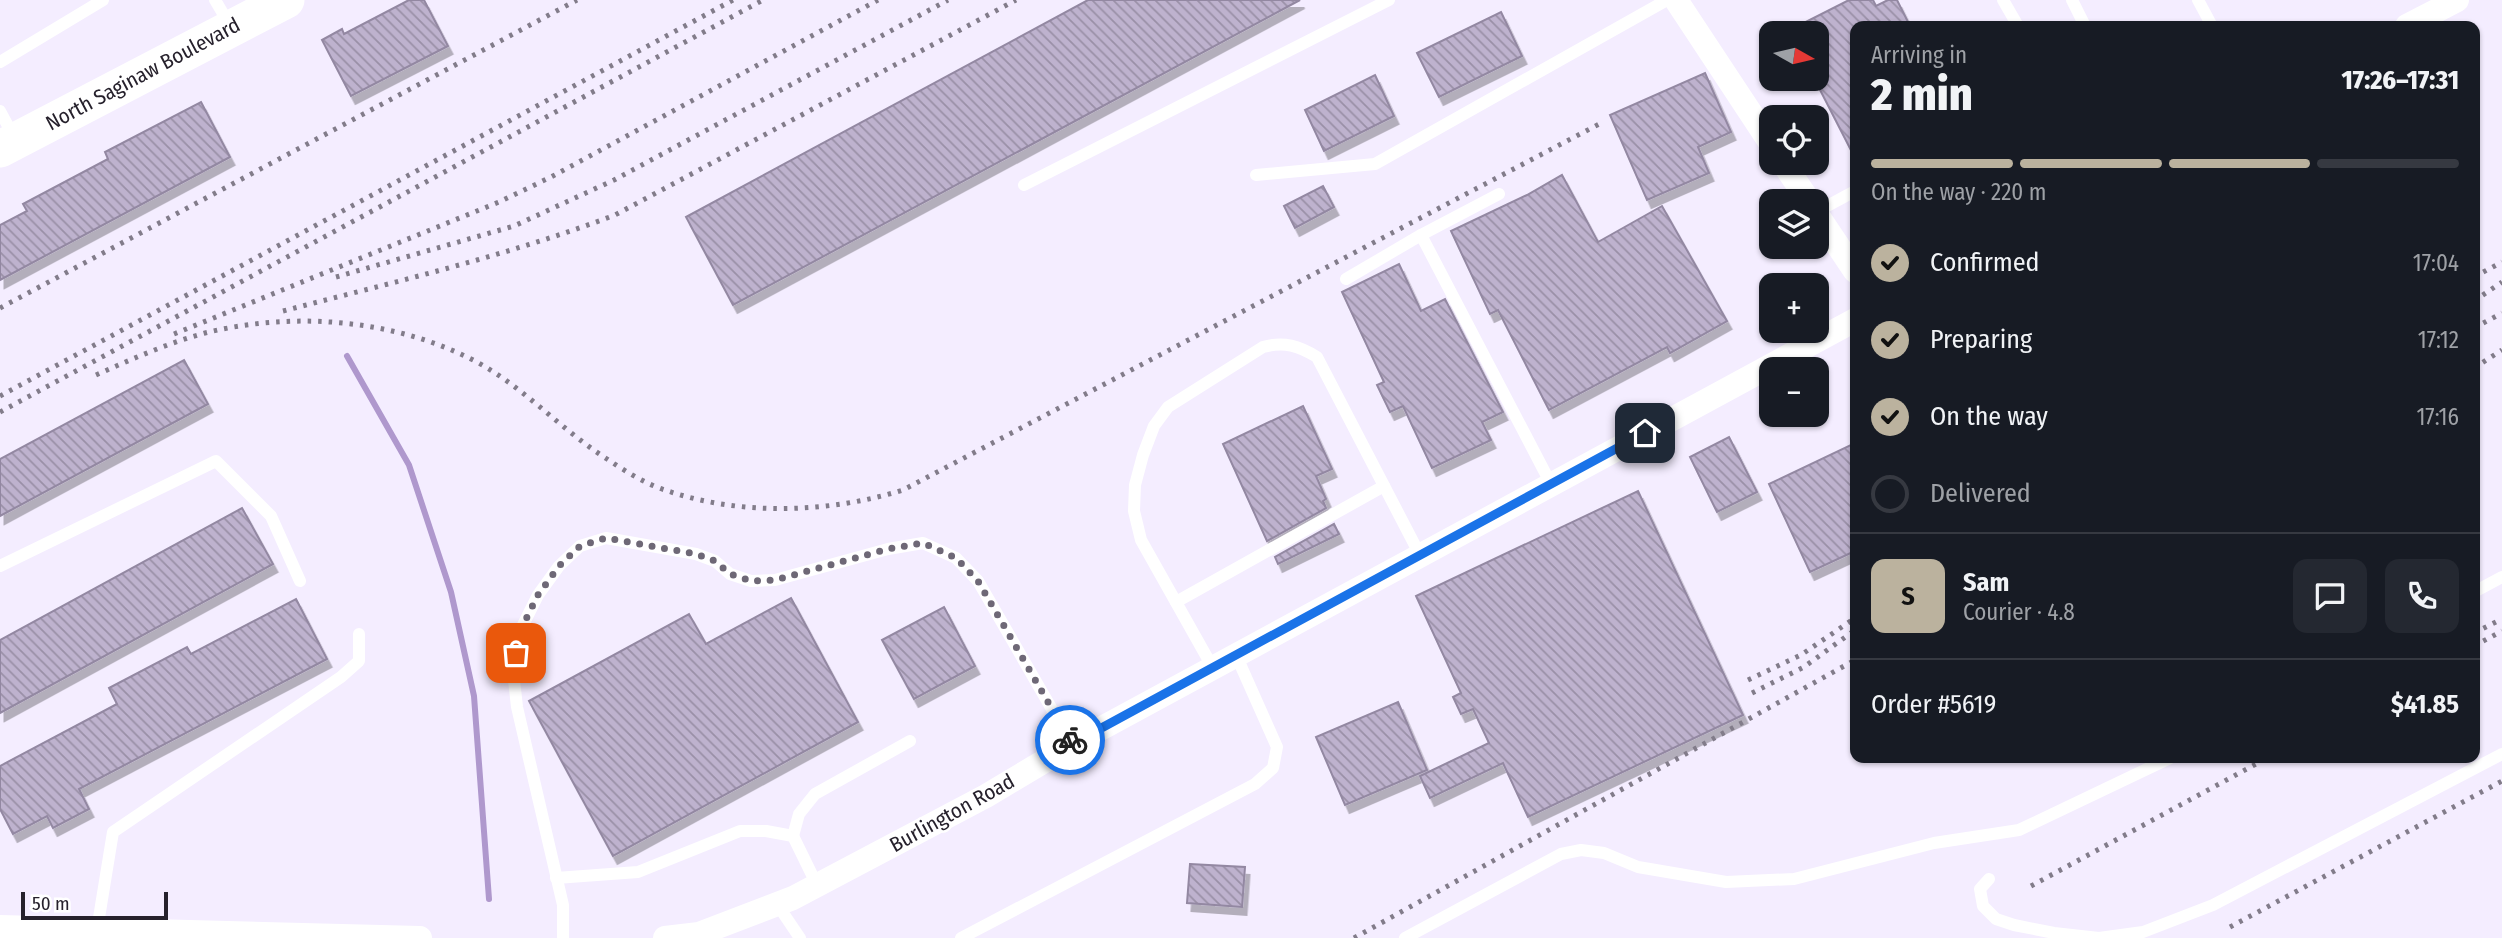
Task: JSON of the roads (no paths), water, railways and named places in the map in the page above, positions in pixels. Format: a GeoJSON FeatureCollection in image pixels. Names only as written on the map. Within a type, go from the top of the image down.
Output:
{"type":"FeatureCollection","features":[{"type":"Feature","properties":{"kind":"main road","name":"North Saginaw Boulevard"},"geometry":{"type":"LineString","coordinates":[[5,134],[223,14],[286,0]]}},
{"type":"Feature","properties":{"kind":"street"},"geometry":{"type":"LineString","coordinates":[[1675,0],[1759,126]]}},
{"type":"Feature","properties":{"kind":"street"},"geometry":{"type":"LineString","coordinates":[[2417,21],[2457,0]]}},
{"type":"Feature","properties":{"kind":"street"},"geometry":{"type":"LineString","coordinates":[[1829,232],[1850,263]]}},
{"type":"Feature","properties":{"kind":"street","name":"Burlington Road"},"geometry":{"type":"LineString","coordinates":[[665,938],[699,934],[777,904],[817,885],[986,796],[1072,744],[1850,323]]}},
{"type":"Feature","properties":{"kind":"street"},"geometry":{"type":"LineString","coordinates":[[0,927],[420,938]]}},
{"type":"Feature","properties":{"kind":"lane"},"geometry":{"type":"LineString","coordinates":[[0,62],[103,0]]}},
{"type":"Feature","properties":{"kind":"lane"},"geometry":{"type":"LineString","coordinates":[[1024,186],[1389,0]]}},
{"type":"Feature","properties":{"kind":"lane"},"geometry":{"type":"LineString","coordinates":[[1256,174],[1375,164],[1667,0]]}},
{"type":"Feature","properties":{"kind":"lane"},"geometry":{"type":"LineString","coordinates":[[2003,0],[2015,21]]}},
{"type":"Feature","properties":{"kind":"lane"},"geometry":{"type":"LineString","coordinates":[[2072,0],[2082,21]]}},
{"type":"Feature","properties":{"kind":"lane"},"geometry":{"type":"LineString","coordinates":[[2198,0],[2209,21]]}},
{"type":"Feature","properties":{"kind":"lane"},"geometry":{"type":"LineString","coordinates":[[1346,279],[1499,194]]}},
{"type":"Feature","properties":{"kind":"lane"},"geometry":{"type":"LineString","coordinates":[[1829,205],[1850,194]]}},
{"type":"Feature","properties":{"kind":"lane"},"geometry":{"type":"LineString","coordinates":[[1421,235],[1551,484]]}},
{"type":"Feature","properties":{"kind":"lane"},"geometry":{"type":"LineString","coordinates":[[1213,668],[1140,540],[1134,511],[1135,485],[1154,426],[1168,407],[1263,347],[1275,343],[1289,344],[1317,357],[1420,555]]}},
{"type":"Feature","properties":{"kind":"lane"},"geometry":{"type":"LineString","coordinates":[[0,566],[216,461],[271,516],[300,581]]}},
{"type":"Feature","properties":{"kind":"lane"},"geometry":{"type":"LineString","coordinates":[[1176,602],[1384,486]]}},
{"type":"Feature","properties":{"kind":"lane"},"geometry":{"type":"LineString","coordinates":[[563,938],[563,905],[517,707],[513,671],[518,635],[538,595],[559,566],[580,546],[606,538],[696,554],[715,561],[730,574],[751,581],[775,580],[888,549],[923,543],[956,558],[978,581],[1072,744]]}},
{"type":"Feature","properties":{"kind":"lane"},"geometry":{"type":"LineString","coordinates":[[2480,589],[2502,577]]}},
{"type":"Feature","properties":{"kind":"lane"},"geometry":{"type":"LineString","coordinates":[[97,930],[113,832],[341,677],[359,661],[359,634]]}},
{"type":"Feature","properties":{"kind":"lane"},"geometry":{"type":"LineString","coordinates":[[961,938],[1255,784],[1273,768],[1277,747],[1236,655]]}},
{"type":"Feature","properties":{"kind":"lane"},"geometry":{"type":"LineString","coordinates":[[817,885],[793,836],[799,814],[816,794],[910,741]]}},
{"type":"Feature","properties":{"kind":"lane"},"geometry":{"type":"LineString","coordinates":[[1989,879],[1980,889],[1983,906],[1996,919],[2053,933],[2099,937],[2143,932],[2213,905],[2502,754]]}},
{"type":"Feature","properties":{"kind":"lane"},"geometry":{"type":"LineString","coordinates":[[1405,938],[1561,854],[1581,849],[1604,853],[1638,867],[1726,882],[1794,879],[1934,843],[2019,830],[2160,763]]}},
{"type":"Feature","properties":{"kind":"lane"},"geometry":{"type":"LineString","coordinates":[[556,878],[638,872],[740,831],[766,831],[793,836]]}},
{"type":"Feature","properties":{"kind":"lane"},"geometry":{"type":"LineString","coordinates":[[777,904],[800,938]]}},
{"type":"Feature","properties":{"kind":"waterway"},"geometry":{"type":"LineString","coordinates":[[347,356],[409,465],[451,592],[474,696],[489,899]]}},
{"type":"Feature","properties":{"kind":"railway"},"geometry":{"type":"LineString","coordinates":[[0,308],[577,0]]}},
{"type":"Feature","properties":{"kind":"railway"},"geometry":{"type":"LineString","coordinates":[[0,396],[733,0]]}},
{"type":"Feature","properties":{"kind":"railway"},"geometry":{"type":"LineString","coordinates":[[0,412],[763,0]]}},
{"type":"Feature","properties":{"kind":"railway"},"geometry":{"type":"LineString","coordinates":[[174,334],[499,202],[551,177],[878,0]]}},
{"type":"Feature","properties":{"kind":"railway"},"geometry":{"type":"LineString","coordinates":[[336,277],[514,226],[614,180],[948,0]]}},
{"type":"Feature","properties":{"kind":"railway"},"geometry":{"type":"LineString","coordinates":[[283,311],[492,256],[615,215],[1016,0]]}},
{"type":"Feature","properties":{"kind":"railway"},"geometry":{"type":"LineString","coordinates":[[96,375],[177,342],[239,326],[308,321],[377,328],[444,347],[493,371],[590,447],[629,473],[660,488],[696,499],[755,508],[816,507],[875,498],[903,490],[1603,122]]}},
{"type":"Feature","properties":{"kind":"railway"},"geometry":{"type":"LineString","coordinates":[[2480,274],[2502,262]]}},
{"type":"Feature","properties":{"kind":"railway"},"geometry":{"type":"LineString","coordinates":[[2480,297],[2502,282]]}},
{"type":"Feature","properties":{"kind":"railway"},"geometry":{"type":"LineString","coordinates":[[2480,325],[2502,313]]}},
{"type":"Feature","properties":{"kind":"railway"},"geometry":{"type":"LineString","coordinates":[[2480,364],[2502,350]]}},
{"type":"Feature","properties":{"kind":"railway"},"geometry":{"type":"LineString","coordinates":[[2480,630],[2502,619]]}},
{"type":"Feature","properties":{"kind":"railway"},"geometry":{"type":"LineString","coordinates":[[1748,680],[1801,655],[1850,621]]}},
{"type":"Feature","properties":{"kind":"railway"},"geometry":{"type":"LineString","coordinates":[[2480,643],[2502,631]]}},
{"type":"Feature","properties":{"kind":"railway"},"geometry":{"type":"LineString","coordinates":[[1752,693],[1804,667],[1850,634]]}},
{"type":"Feature","properties":{"kind":"railway"},"geometry":{"type":"LineString","coordinates":[[1354,938],[1850,663]]}},
{"type":"Feature","properties":{"kind":"railway"},"geometry":{"type":"LineString","coordinates":[[2031,886],[2258,763]]}},
{"type":"Feature","properties":{"kind":"railway"},"geometry":{"type":"LineString","coordinates":[[2230,927],[2502,781]]}}]}
